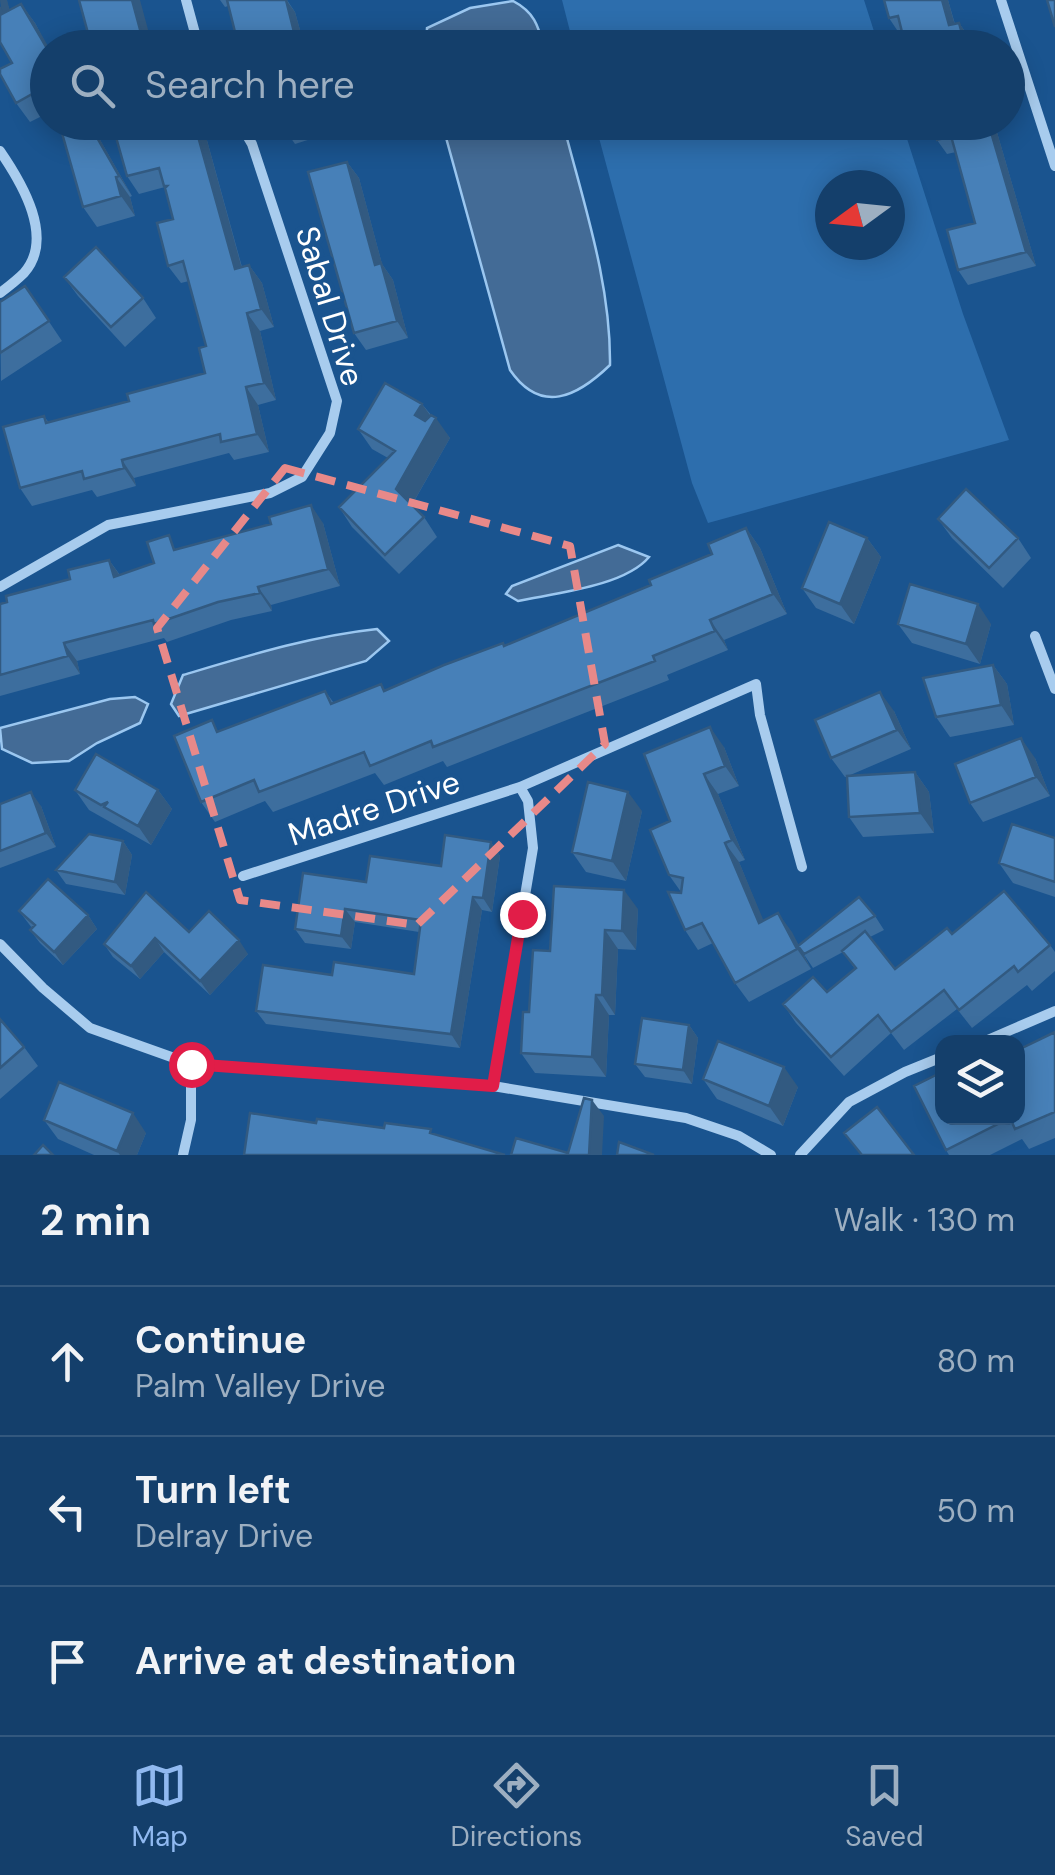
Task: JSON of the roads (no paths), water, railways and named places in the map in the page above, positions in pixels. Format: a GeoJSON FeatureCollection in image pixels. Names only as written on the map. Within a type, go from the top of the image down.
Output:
{"type":"FeatureCollection","features":[{"type":"Feature","properties":{"kind":"street"},"geometry":{"type":"LineString","coordinates":[[186,0],[194,30]]}},
{"type":"Feature","properties":{"kind":"street"},"geometry":{"type":"LineString","coordinates":[[1001,0],[1011,30]]}},
{"type":"Feature","properties":{"kind":"street"},"geometry":{"type":"LineString","coordinates":[[1025,74],[1055,166]]}},
{"type":"Feature","properties":{"kind":"street","name":"Sabal Drive"},"geometry":{"type":"LineString","coordinates":[[0,586],[108,525],[270,493],[302,478],[330,433],[336,401],[249,140]]}},
{"type":"Feature","properties":{"kind":"street"},"geometry":{"type":"LineString","coordinates":[[0,151],[20,181],[38,234],[27,270],[0,293]]}},
{"type":"Feature","properties":{"kind":"street"},"geometry":{"type":"LineString","coordinates":[[1035,636],[1055,689]]}},
{"type":"Feature","properties":{"kind":"street","name":"Madre Drive"},"geometry":{"type":"LineString","coordinates":[[243,876],[520,788],[756,684],[760,715],[802,867]]}},
{"type":"Feature","properties":{"kind":"street"},"geometry":{"type":"LineString","coordinates":[[493,1086],[533,848],[528,801],[520,788]]}},
{"type":"Feature","properties":{"kind":"street"},"geometry":{"type":"LineString","coordinates":[[0,944],[90,1028],[191,1064],[493,1086],[686,1118],[738,1136],[771,1155]]}},
{"type":"Feature","properties":{"kind":"street"},"geometry":{"type":"LineString","coordinates":[[1000,1035],[1055,1012]]}},
{"type":"Feature","properties":{"kind":"street"},"geometry":{"type":"LineString","coordinates":[[800,1155],[849,1102],[904,1072],[935,1061]]}},
{"type":"Feature","properties":{"kind":"street"},"geometry":{"type":"LineString","coordinates":[[184,1155],[191,1120],[191,1064]]}}]}
